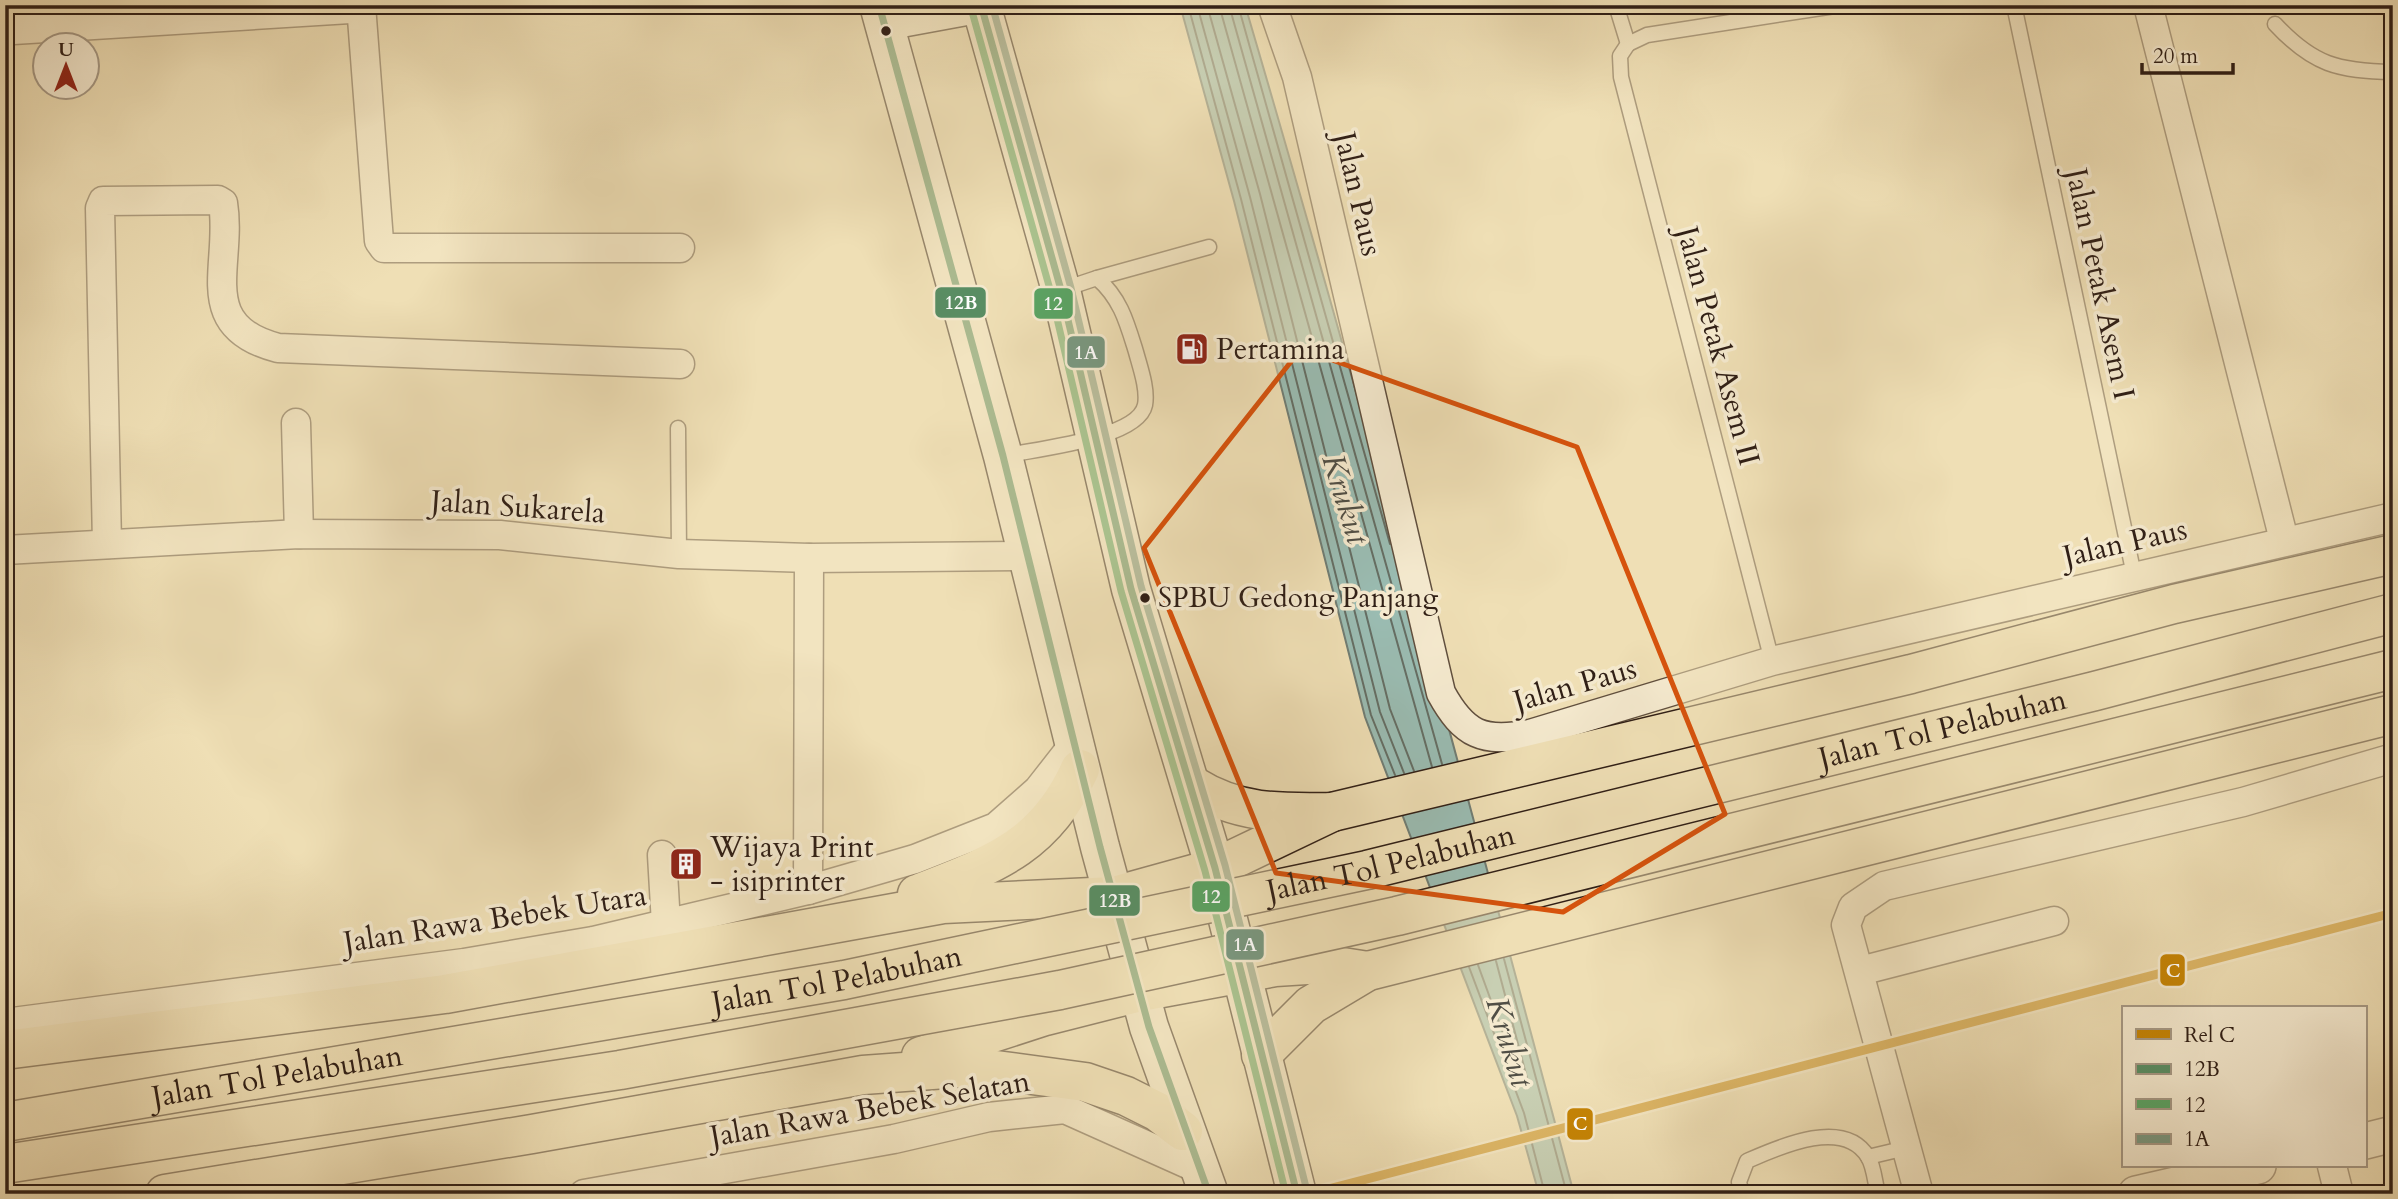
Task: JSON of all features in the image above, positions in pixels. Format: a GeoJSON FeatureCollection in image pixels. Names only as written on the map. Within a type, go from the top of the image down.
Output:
{"type":"FeatureCollection","features":[{"type":"Feature","properties":{"kind":"highway"},"geometry":{"type":"LineString","coordinates":[[5,1050],[445,994],[737,943],[856,917],[943,904],[1114,896],[1215,868],[1341,811],[1897,678],[2174,604],[2393,554]]}},
{"type":"Feature","properties":{"kind":"highway","name":"Jalan Tol Pelabuhan"},"geometry":{"type":"LineString","coordinates":[[5,1122],[844,979],[1340,876],[2095,691],[2393,613]]}},
{"type":"Feature","properties":{"kind":"highway","name":"Jalan Tol Pelabuhan"},"geometry":{"type":"LineString","coordinates":[[5,1164],[620,1070],[1060,990],[1396,916],[2393,669]]}},
{"type":"Feature","properties":{"kind":"highway"},"geometry":{"type":"LineString","coordinates":[[1261,1055],[1311,1006],[1377,968],[2393,714]]}},
{"type":"Feature","properties":{"kind":"highway"},"geometry":{"type":"LineString","coordinates":[[856,917],[982,868],[1019,849],[1059,807],[1077,756]]}},
{"type":"Feature","properties":{"kind":"highway"},"geometry":{"type":"LineString","coordinates":[[1192,785],[1225,804],[1269,811],[1341,811]]}},
{"type":"Feature","properties":{"kind":"highway"},"geometry":{"type":"LineString","coordinates":[[863,1075],[1045,1016],[1140,992],[1275,967],[1323,964],[1377,968]]}},
{"type":"Feature","properties":{"kind":"highway"},"geometry":{"type":"LineString","coordinates":[[165,1194],[863,1075],[973,1067],[1085,1082],[1126,1096],[1158,1112],[1183,1131]]}},
{"type":"Feature","properties":{"kind":"main road"},"geometry":{"type":"LineString","coordinates":[[971,5],[882,13],[1003,456],[1077,756],[1140,992],[1183,1131],[1204,1181]]}},
{"type":"Feature","properties":{"kind":"main road"},"geometry":{"type":"LineString","coordinates":[[981,5],[1061,290],[1130,589],[1192,785],[1215,868],[1239,974],[1297,1194]]}},
{"type":"Feature","properties":{"kind":"street"},"geometry":{"type":"LineString","coordinates":[[5,27],[86,14],[360,5],[379,241],[384,248],[680,248]]}},
{"type":"Feature","properties":{"kind":"street","name":"Jalan Paus"},"geometry":{"type":"LineString","coordinates":[[1272,5],[1297,77],[1440,693],[1455,719],[1476,733],[1504,739],[1530,734],[1772,661],[2284,540],[2393,517]]}},
{"type":"Feature","properties":{"kind":"street"},"geometry":{"type":"LineString","coordinates":[[2148,5],[2284,540]]}},
{"type":"Feature","properties":{"kind":"street"},"geometry":{"type":"LineString","coordinates":[[107,544],[100,208],[103,201],[218,200],[223,203],[222,297],[236,328],[253,341],[278,348],[680,364]]}},
{"type":"Feature","properties":{"kind":"street"},"geometry":{"type":"LineString","coordinates":[[296,424],[299,534]]}},
{"type":"Feature","properties":{"kind":"street","name":"Jalan Sukarela"},"geometry":{"type":"LineString","coordinates":[[5,550],[299,534],[500,535],[679,554],[808,558],[1026,556]]}},
{"type":"Feature","properties":{"kind":"street"},"geometry":{"type":"LineString","coordinates":[[808,558],[808,890]]}},
{"type":"Feature","properties":{"kind":"street","name":"Jalan Rawa Bebek Utara"},"geometry":{"type":"LineString","coordinates":[[5,1023],[464,963],[666,924],[808,890],[915,859],[996,827],[1077,756]]}},
{"type":"Feature","properties":{"kind":"street"},"geometry":{"type":"LineString","coordinates":[[1919,1194],[1846,925],[1853,907],[1884,886],[2243,802],[2393,758]]}},
{"type":"Feature","properties":{"kind":"street"},"geometry":{"type":"LineString","coordinates":[[662,855],[666,924]]}},
{"type":"Feature","properties":{"kind":"street"},"geometry":{"type":"LineString","coordinates":[[1860,971],[2054,921]]}},
{"type":"Feature","properties":{"kind":"street","name":"Jalan Rawa Bebek Selatan"},"geometry":{"type":"LineString","coordinates":[[584,1194],[894,1139],[989,1117],[1065,1109],[1204,1181]]}},
{"type":"Feature","properties":{"kind":"street"},"geometry":{"type":"LineString","coordinates":[[2366,1141],[2393,1135]]}},
{"type":"Feature","properties":{"kind":"street"},"geometry":{"type":"LineString","coordinates":[[2136,1194],[2249,1168]]}},
{"type":"Feature","properties":{"kind":"street"},"geometry":{"type":"LineString","coordinates":[[2332,1168],[2339,1194]]}},
{"type":"Feature","properties":{"kind":"lane"},"geometry":{"type":"LineString","coordinates":[[1616,5],[1628,44],[1647,36],[1841,5]]}},
{"type":"Feature","properties":{"kind":"lane","name":"Jalan Petak Asem I"},"geometry":{"type":"LineString","coordinates":[[2014,5],[2134,575]]}},
{"type":"Feature","properties":{"kind":"lane"},"geometry":{"type":"LineString","coordinates":[[2275,24],[2297,47],[2323,63],[2351,71],[2393,72]]}},
{"type":"Feature","properties":{"kind":"lane","name":"Jalan Petak Asem II"},"geometry":{"type":"LineString","coordinates":[[1628,44],[1620,56],[1621,77],[1772,661]]}},
{"type":"Feature","properties":{"kind":"lane"},"geometry":{"type":"LineString","coordinates":[[1061,290],[1209,247]]}},
{"type":"Feature","properties":{"kind":"lane"},"geometry":{"type":"LineString","coordinates":[[1003,456],[1096,438],[1137,419],[1145,405],[1138,360],[1122,310],[1112,292],[1097,278]]}},
{"type":"Feature","properties":{"kind":"lane"},"geometry":{"type":"LineString","coordinates":[[678,428],[679,554]]}},
{"type":"Feature","properties":{"kind":"lane"},"geometry":{"type":"LineString","coordinates":[[1742,1194],[1739,1182],[1748,1161],[1777,1147],[1826,1137],[1847,1139],[1868,1157],[1878,1194]]}},
{"type":"Feature","properties":{"kind":"lane"},"geometry":{"type":"LineString","coordinates":[[1868,1157],[1906,1148]]}},
{"type":"Feature","properties":{"kind":"highlighted area"},"geometry":{"type":"Polygon","coordinates":[[[1301,349],[1577,447],[1725,814],[1563,912],[1276,873],[1144,548],[1301,349]]]}},
{"type":"Feature","properties":{"kind":"water","name":"Krukut"},"geometry":{"type":"Polygon","coordinates":[[[1180,5],[1245,5],[1372,450],[1574,1194],[1539,1194],[1517,1116],[1365,717],[1234,201],[1180,5]]]}},
{"type":"Feature","properties":{"kind":"rail line","name":"C"},"geometry":{"type":"LineString","coordinates":[[1309,1194],[2393,913]]}},
{"type":"Feature","properties":{"kind":"transit line","name":"12B"},"geometry":{"type":"LineString","coordinates":[[879,5],[1003,456],[1100,847],[1149,1027],[1209,1194]]}},
{"type":"Feature","properties":{"kind":"transit line","name":"12B"},"geometry":{"type":"LineString","coordinates":[[981,5],[1061,290],[1131,589],[1215,868],[1297,1194]]}},
{"type":"Feature","properties":{"kind":"transit line","name":"1A"},"geometry":{"type":"LineString","coordinates":[[992,5],[1071,288],[1141,586],[1225,865],[1307,1191]]}},
{"type":"Feature","properties":{"kind":"transit line","name":"12"},"geometry":{"type":"LineString","coordinates":[[971,8],[1051,293],[1121,591],[1205,871],[1286,1194]]}},
{"type":"Feature","properties":{"kind":"place","name":"Pertamina"},"geometry":{"type":"Point","coordinates":[1192,349]}},
{"type":"Feature","properties":{"kind":"place","name":"SPBU Gedong Panjang"},"geometry":{"type":"Point","coordinates":[1145,598]}},
{"type":"Feature","properties":{"kind":"place","name":"Wijaya Print - isiprinter"},"geometry":{"type":"Point","coordinates":[686,864]}}]}
